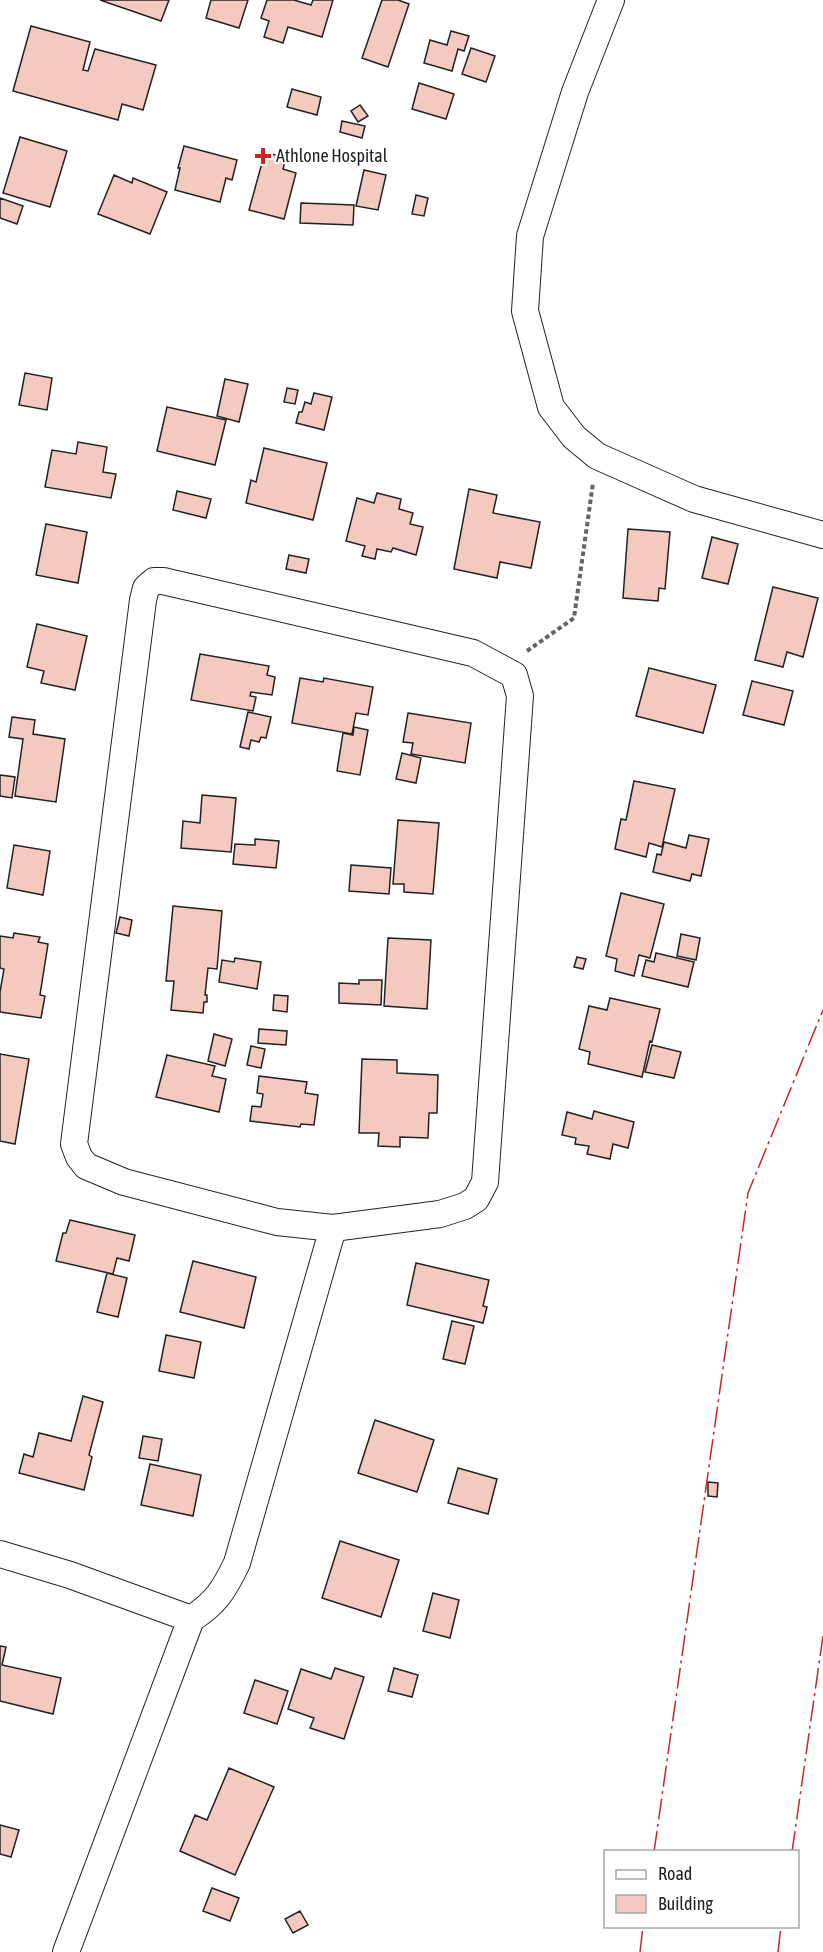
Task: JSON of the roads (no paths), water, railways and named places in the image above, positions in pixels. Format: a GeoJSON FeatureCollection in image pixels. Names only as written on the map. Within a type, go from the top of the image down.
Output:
{"type":"FeatureCollection","features":[{"type":"Feature","properties":{"kind":"street"},"geometry":{"type":"LineString","coordinates":[[610,0],[575,92],[530,236],[525,311],[551,407],[574,437],[597,456],[694,499],[823,535]]}},
{"type":"Feature","properties":{"kind":"street"},"geometry":{"type":"LineString","coordinates":[[154,581],[163,581],[473,653],[514,675],[520,696],[485,1182],[476,1199],[465,1206],[440,1214],[333,1228],[277,1222],[116,1179],[86,1166],[74,1144],[142,600],[146,588],[154,581]]}},
{"type":"Feature","properties":{"kind":"street"},"geometry":{"type":"LineString","coordinates":[[66,1952],[191,1619],[210,1607],[226,1586],[237,1563],[333,1228]]}},
{"type":"Feature","properties":{"kind":"street"},"geometry":{"type":"LineString","coordinates":[[0,1554],[70,1575],[191,1619]]}},
{"type":"Feature","properties":{"kind":"place","name":"Athlone Hospital"},"geometry":{"type":"Point","coordinates":[263,156]}}]}
